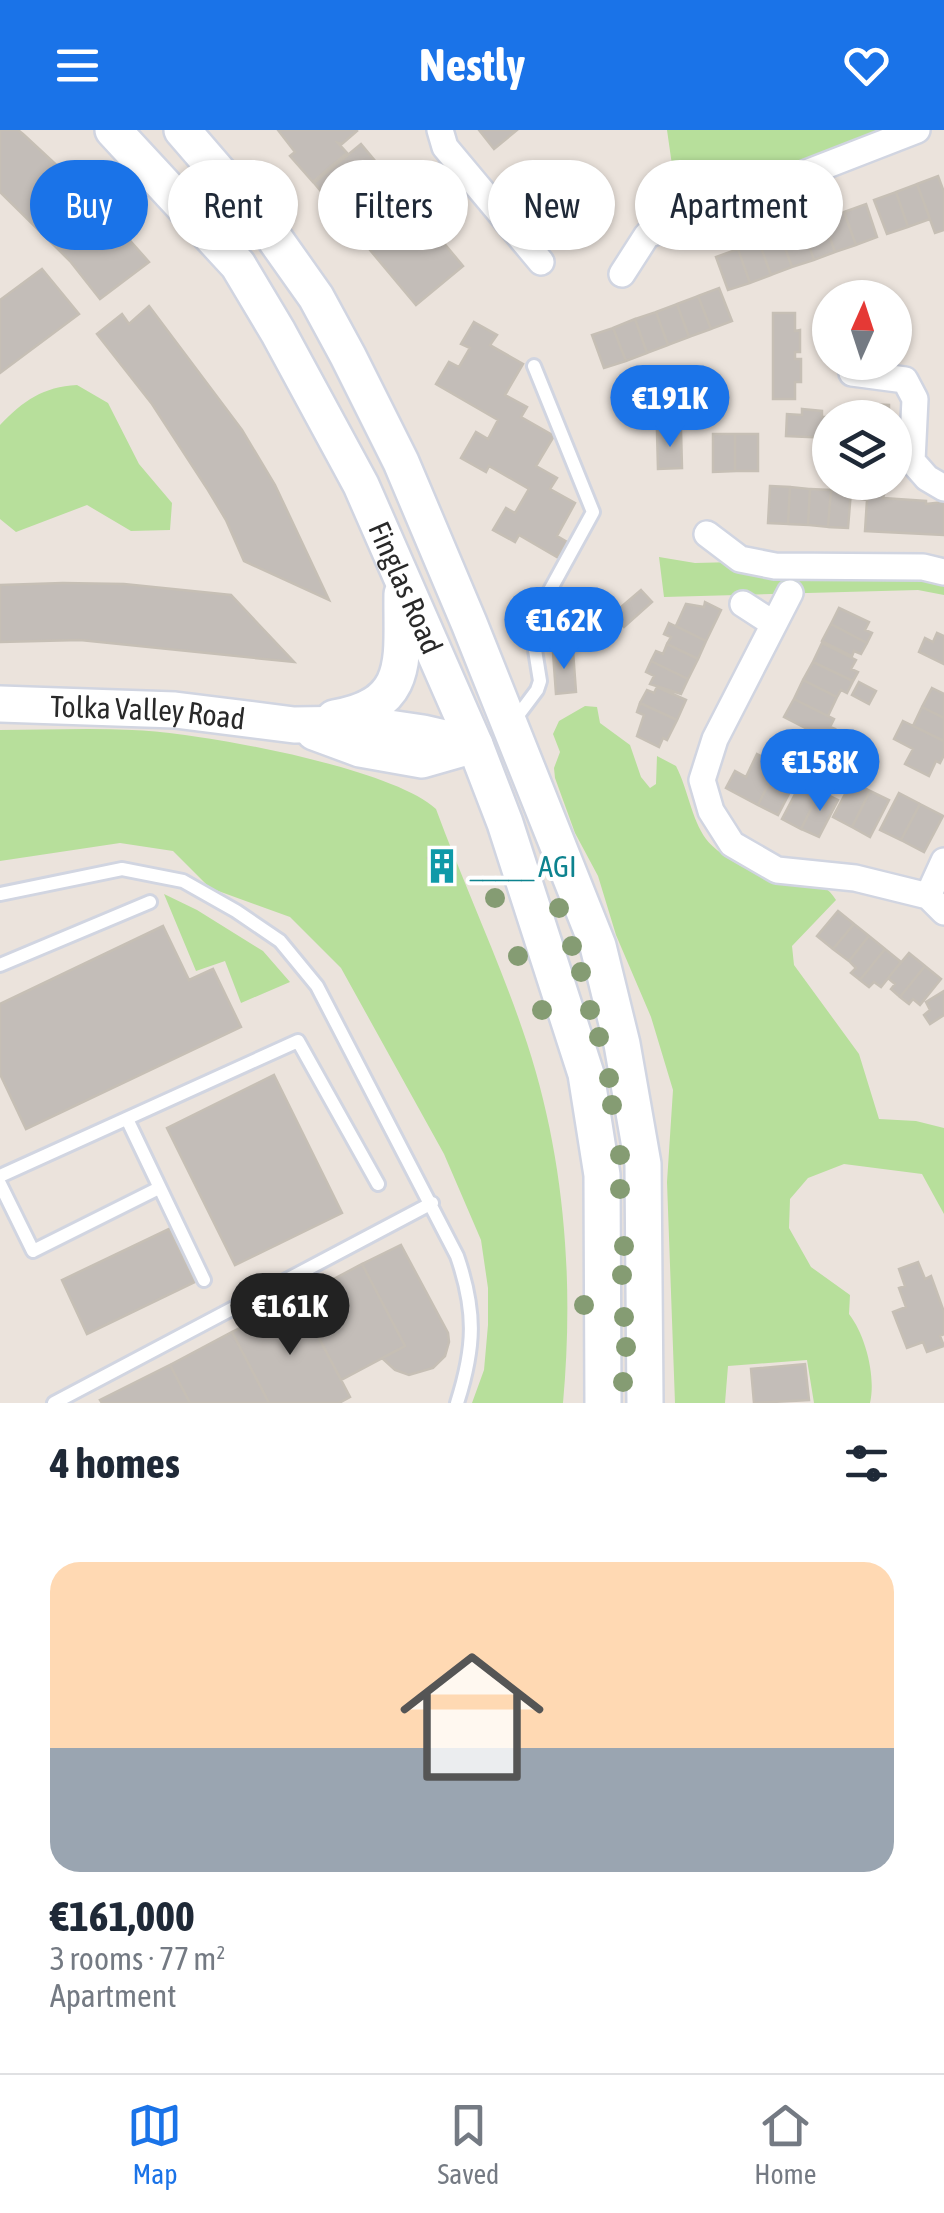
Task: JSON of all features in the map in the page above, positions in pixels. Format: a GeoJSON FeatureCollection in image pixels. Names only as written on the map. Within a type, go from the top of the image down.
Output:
{"type":"FeatureCollection","features":[{"type":"Feature","properties":{"kind":"main road","name":"Finglas Road"},"geometry":{"type":"LineString","coordinates":[[113,130],[238,265],[361,485],[475,744],[505,823],[586,1074],[602,1175],[603,1403]]}},
{"type":"Feature","properties":{"kind":"main road","name":"Finglas Road"},"geometry":{"type":"LineString","coordinates":[[182,130],[270,232],[316,296],[401,462],[512,724],[598,946],[622,1044],[642,1164],[645,1403]]}},
{"type":"Feature","properties":{"kind":"main road"},"geometry":{"type":"LineString","coordinates":[[294,725],[356,714],[379,700],[396,683],[401,669],[402,582]]}},
{"type":"Feature","properties":{"kind":"main road","name":"Tolka Valley Road"},"geometry":{"type":"LineString","coordinates":[[0,704],[174,710],[294,725],[362,724],[475,744]]}},
{"type":"Feature","properties":{"kind":"main road"},"geometry":{"type":"LineString","coordinates":[[475,744],[512,724]]}},
{"type":"Feature","properties":{"kind":"street"},"geometry":{"type":"LineString","coordinates":[[440,130],[446,147],[542,262]]}},
{"type":"Feature","properties":{"kind":"street"},"geometry":{"type":"LineString","coordinates":[[622,274],[647,236],[917,130]]}},
{"type":"Feature","properties":{"kind":"street"},"geometry":{"type":"LineString","coordinates":[[905,380],[915,399],[912,461],[927,478],[944,488]]}},
{"type":"Feature","properties":{"kind":"street"},"geometry":{"type":"LineString","coordinates":[[708,534],[740,558],[775,566],[923,567],[944,572]]}},
{"type":"Feature","properties":{"kind":"street"},"geometry":{"type":"LineString","coordinates":[[790,593],[715,739],[702,780],[712,810],[732,844],[777,870],[855,878],[936,904],[944,861]]}},
{"type":"Feature","properties":{"kind":"street"},"geometry":{"type":"LineString","coordinates":[[743,604],[774,624]]}},
{"type":"Feature","properties":{"kind":"lane"},"geometry":{"type":"LineString","coordinates":[[512,724],[540,680],[532,625],[593,512],[534,366]]}},
{"type":"Feature","properties":{"kind":"lane"},"geometry":{"type":"LineString","coordinates":[[0,894],[122,869],[183,881],[280,941],[317,986],[457,1256],[470,1295],[470,1362],[457,1403]]}},
{"type":"Feature","properties":{"kind":"lane"},"geometry":{"type":"LineString","coordinates":[[0,965],[150,902]]}},
{"type":"Feature","properties":{"kind":"lane"},"geometry":{"type":"LineString","coordinates":[[159,1188],[33,1250],[0,1180],[298,1041],[378,1184]]}},
{"type":"Feature","properties":{"kind":"lane"},"geometry":{"type":"LineString","coordinates":[[126,1120],[204,1280]]}},
{"type":"Feature","properties":{"kind":"lane"},"geometry":{"type":"LineString","coordinates":[[54,1403],[432,1203]]}},
{"type":"Feature","properties":{"kind":"green space"},"geometry":{"type":"Polygon","coordinates":[[[667,130],[886,130],[804,160],[671,160],[667,130]]]}},
{"type":"Feature","properties":{"kind":"green space"},"geometry":{"type":"Polygon","coordinates":[[[77,385],[108,403],[139,464],[172,503],[170,530],[131,531],[87,505],[16,532],[0,519],[0,425],[35,396],[77,385]]]}},
{"type":"Feature","properties":{"kind":"green space"},"geometry":{"type":"Polygon","coordinates":[[[659,557],[695,563],[735,562],[944,578],[944,595],[918,590],[664,597],[659,557]]]}},
{"type":"Feature","properties":{"kind":"green space"},"geometry":{"type":"Polygon","coordinates":[[[585,706],[597,707],[600,723],[630,745],[641,777],[650,788],[656,784],[657,756],[676,766],[701,831],[719,852],[755,872],[816,884],[830,892],[836,900],[792,946],[794,965],[859,1054],[879,1119],[916,1121],[944,1128],[944,1214],[922,1174],[844,1164],[808,1178],[790,1199],[789,1228],[811,1267],[850,1295],[849,1314],[865,1345],[870,1369],[870,1403],[814,1403],[807,1360],[728,1366],[725,1403],[675,1403],[667,1182],[673,1090],[651,1017],[616,935],[598,876],[575,833],[555,778],[560,752],[553,734],[559,721],[585,706]]]}},
{"type":"Feature","properties":{"kind":"green space"},"geometry":{"type":"Polygon","coordinates":[[[0,730],[132,730],[201,737],[337,766],[379,779],[436,809],[517,1014],[550,1131],[566,1267],[563,1403],[472,1403],[484,1370],[488,1325],[488,1288],[481,1240],[444,1154],[341,968],[290,917],[210,888],[173,851],[120,843],[0,861],[0,730]]]}},
{"type":"Feature","properties":{"kind":"green space"},"geometry":{"type":"Polygon","coordinates":[[[164,894],[263,951],[290,982],[241,1003],[225,961],[196,971],[164,894]]]}},
{"type":"Feature","properties":{"kind":"building"},"geometry":{"type":"Polygon","coordinates":[[[0,130],[18,130],[51,160],[30,160],[30,222],[0,192],[0,130]]]}},
{"type":"Feature","properties":{"kind":"building"},"geometry":{"type":"Polygon","coordinates":[[[278,130],[357,131],[338,143],[347,153],[339,160],[318,160],[318,178],[313,182],[298,160],[290,156],[295,152],[278,130]]]}},
{"type":"Feature","properties":{"kind":"building"},"geometry":{"type":"Polygon","coordinates":[[[479,130],[517,130],[494,149],[479,130]]]}},
{"type":"Feature","properties":{"kind":"building"},"geometry":{"type":"Polygon","coordinates":[[[361,144],[374,160],[342,160],[361,144]]]}},
{"type":"Feature","properties":{"kind":"building"},"geometry":{"type":"Polygon","coordinates":[[[938,176],[944,192],[944,230],[935,233],[917,184],[938,176]]]}},
{"type":"Feature","properties":{"kind":"building"},"geometry":{"type":"Polygon","coordinates":[[[917,184],[930,219],[908,227],[896,192],[917,184]]]}},
{"type":"Feature","properties":{"kind":"building"},"geometry":{"type":"Polygon","coordinates":[[[896,192],[908,227],[887,234],[874,200],[896,192]]]}},
{"type":"Feature","properties":{"kind":"building"},"geometry":{"type":"Polygon","coordinates":[[[866,204],[877,237],[856,245],[844,212],[866,204]]]}},
{"type":"Feature","properties":{"kind":"building"},"geometry":{"type":"Polygon","coordinates":[[[843,212],[856,245],[843,249],[843,212]]]}},
{"type":"Feature","properties":{"kind":"building"},"geometry":{"type":"Polygon","coordinates":[[[59,250],[138,250],[149,262],[100,299],[59,250]]]}},
{"type":"Feature","properties":{"kind":"building"},"geometry":{"type":"Polygon","coordinates":[[[370,250],[450,250],[463,266],[416,305],[370,250]]]}},
{"type":"Feature","properties":{"kind":"building"},"geometry":{"type":"Polygon","coordinates":[[[738,250],[762,250],[771,275],[750,283],[738,250]]]}},
{"type":"Feature","properties":{"kind":"building"},"geometry":{"type":"Polygon","coordinates":[[[738,250],[750,283],[728,290],[716,257],[738,250]]]}},
{"type":"Feature","properties":{"kind":"building"},"geometry":{"type":"Polygon","coordinates":[[[762,250],[786,250],[792,267],[771,275],[762,250]]]}},
{"type":"Feature","properties":{"kind":"building"},"geometry":{"type":"Polygon","coordinates":[[[786,250],[810,250],[814,260],[792,267],[786,250]]]}},
{"type":"Feature","properties":{"kind":"building"},"geometry":{"type":"Polygon","coordinates":[[[810,250],[834,250],[835,252],[814,260],[810,250]]]}},
{"type":"Feature","properties":{"kind":"building"},"geometry":{"type":"Polygon","coordinates":[[[42,269],[79,314],[0,373],[0,300],[42,269]]]}},
{"type":"Feature","properties":{"kind":"building"},"geometry":{"type":"Polygon","coordinates":[[[719,288],[732,321],[711,329],[698,296],[719,288]]]}},
{"type":"Feature","properties":{"kind":"building"},"geometry":{"type":"Polygon","coordinates":[[[698,296],[711,329],[689,337],[677,304],[698,296]]]}},
{"type":"Feature","properties":{"kind":"building"},"geometry":{"type":"Polygon","coordinates":[[[677,304],[689,337],[668,345],[656,312],[677,304]]]}},
{"type":"Feature","properties":{"kind":"building"},"geometry":{"type":"Polygon","coordinates":[[[149,306],[242,430],[275,485],[329,600],[244,561],[208,490],[152,404],[97,334],[122,314],[129,324],[149,306]]]}},
{"type":"Feature","properties":{"kind":"building"},"geometry":{"type":"Polygon","coordinates":[[[656,312],[668,345],[647,353],[635,319],[656,312]]]}},
{"type":"Feature","properties":{"kind":"building"},"geometry":{"type":"Polygon","coordinates":[[[773,313],[795,313],[795,331],[800,330],[800,352],[795,352],[795,359],[801,359],[801,382],[795,382],[795,399],[773,399],[773,313]]]}},
{"type":"Feature","properties":{"kind":"building"},"geometry":{"type":"Polygon","coordinates":[[[635,319],[647,353],[626,361],[613,328],[635,319]]]}},
{"type":"Feature","properties":{"kind":"building"},"geometry":{"type":"Polygon","coordinates":[[[474,322],[497,335],[490,345],[523,364],[505,395],[527,407],[521,417],[554,436],[536,466],[557,478],[550,489],[575,503],[557,536],[567,542],[557,557],[519,535],[515,542],[493,530],[506,508],[515,513],[529,489],[489,466],[486,472],[461,458],[476,432],[488,439],[498,420],[436,384],[449,362],[459,367],[470,348],[461,344],[474,322]]]}},
{"type":"Feature","properties":{"kind":"building"},"geometry":{"type":"Polygon","coordinates":[[[613,328],[626,361],[604,368],[592,335],[613,328]]]}},
{"type":"Feature","properties":{"kind":"building"},"geometry":{"type":"Polygon","coordinates":[[[802,409],[812,410],[812,437],[786,436],[787,414],[802,415],[802,409]]]}},
{"type":"Feature","properties":{"kind":"building"},"geometry":{"type":"Polygon","coordinates":[[[681,430],[682,468],[658,469],[657,431],[681,430]]]}},
{"type":"Feature","properties":{"kind":"building"},"geometry":{"type":"Polygon","coordinates":[[[713,434],[735,434],[735,471],[713,472],[713,434]]]}},
{"type":"Feature","properties":{"kind":"building"},"geometry":{"type":"Polygon","coordinates":[[[735,434],[758,434],[758,471],[735,471],[735,434]]]}},
{"type":"Feature","properties":{"kind":"building"},"geometry":{"type":"Polygon","coordinates":[[[770,486],[790,487],[788,524],[768,523],[770,486]]]}},
{"type":"Feature","properties":{"kind":"building"},"geometry":{"type":"Polygon","coordinates":[[[790,487],[810,489],[808,525],[788,524],[790,487]]]}},
{"type":"Feature","properties":{"kind":"building"},"geometry":{"type":"Polygon","coordinates":[[[812,489],[812,500],[830,500],[828,527],[808,525],[812,489]]]}},
{"type":"Feature","properties":{"kind":"building"},"geometry":{"type":"Polygon","coordinates":[[[830,500],[850,500],[848,528],[828,527],[830,500]]]}},
{"type":"Feature","properties":{"kind":"building"},"geometry":{"type":"Polygon","coordinates":[[[867,500],[944,502],[944,535],[865,531],[867,500]]]}},
{"type":"Feature","properties":{"kind":"building"},"geometry":{"type":"Polygon","coordinates":[[[124,584],[231,595],[294,662],[80,640],[0,642],[0,585],[124,584]]]}},
{"type":"Feature","properties":{"kind":"building"},"geometry":{"type":"Polygon","coordinates":[[[641,590],[652,602],[624,627],[613,614],[641,590]]]}},
{"type":"Feature","properties":{"kind":"building"},"geometry":{"type":"Polygon","coordinates":[[[705,602],[721,610],[706,641],[676,626],[686,604],[704,607],[705,602]]]}},
{"type":"Feature","properties":{"kind":"building"},"geometry":{"type":"Polygon","coordinates":[[[839,608],[869,622],[865,630],[872,633],[867,643],[831,624],[839,608]]]}},
{"type":"Feature","properties":{"kind":"building"},"geometry":{"type":"Polygon","coordinates":[[[669,623],[706,641],[698,659],[667,644],[671,637],[664,634],[669,623]]]}},
{"type":"Feature","properties":{"kind":"building"},"geometry":{"type":"Polygon","coordinates":[[[831,624],[867,643],[861,654],[854,651],[852,656],[822,641],[831,624]]]}},
{"type":"Feature","properties":{"kind":"building"},"geometry":{"type":"Polygon","coordinates":[[[937,633],[944,636],[944,664],[919,652],[925,638],[933,642],[937,633]]]}},
{"type":"Feature","properties":{"kind":"building"},"geometry":{"type":"Polygon","coordinates":[[[822,643],[856,660],[851,669],[858,672],[853,681],[813,662],[822,643]]]}},
{"type":"Feature","properties":{"kind":"building"},"geometry":{"type":"Polygon","coordinates":[[[667,644],[698,659],[688,679],[651,661],[656,651],[663,654],[667,644]]]}},
{"type":"Feature","properties":{"kind":"building"},"geometry":{"type":"Polygon","coordinates":[[[573,651],[576,692],[556,694],[553,652],[573,651]]]}},
{"type":"Feature","properties":{"kind":"building"},"geometry":{"type":"Polygon","coordinates":[[[651,661],[688,679],[681,694],[650,684],[654,676],[646,672],[651,661]]]}},
{"type":"Feature","properties":{"kind":"building"},"geometry":{"type":"Polygon","coordinates":[[[813,662],[853,681],[847,693],[841,690],[837,697],[803,680],[813,662]]]}},
{"type":"Feature","properties":{"kind":"building"},"geometry":{"type":"Polygon","coordinates":[[[803,680],[837,697],[828,716],[794,699],[803,680]]]}},
{"type":"Feature","properties":{"kind":"building"},"geometry":{"type":"Polygon","coordinates":[[[859,682],[876,691],[869,704],[852,695],[859,682]]]}},
{"type":"Feature","properties":{"kind":"building"},"geometry":{"type":"Polygon","coordinates":[[[657,687],[686,700],[677,720],[640,703],[647,690],[654,693],[657,687]]]}},
{"type":"Feature","properties":{"kind":"building"},"geometry":{"type":"Polygon","coordinates":[[[932,688],[944,694],[944,718],[922,707],[932,688]]]}},
{"type":"Feature","properties":{"kind":"building"},"geometry":{"type":"Polygon","coordinates":[[[794,699],[834,719],[830,727],[835,729],[829,740],[784,717],[794,699]]]}},
{"type":"Feature","properties":{"kind":"building"},"geometry":{"type":"Polygon","coordinates":[[[640,703],[677,720],[659,747],[637,736],[644,715],[637,712],[640,703]]]}},
{"type":"Feature","properties":{"kind":"building"},"geometry":{"type":"Polygon","coordinates":[[[922,707],[944,718],[944,741],[913,726],[922,707]]]}},
{"type":"Feature","properties":{"kind":"building"},"geometry":{"type":"Polygon","coordinates":[[[903,721],[944,741],[944,755],[940,763],[936,761],[929,776],[905,764],[913,749],[894,739],[903,721]]]}},
{"type":"Feature","properties":{"kind":"building"},"geometry":{"type":"Polygon","coordinates":[[[757,754],[778,765],[758,805],[726,788],[735,771],[746,777],[757,754]]]}},
{"type":"Feature","properties":{"kind":"building"},"geometry":{"type":"Polygon","coordinates":[[[778,765],[798,776],[778,815],[758,805],[778,765]]]}},
{"type":"Feature","properties":{"kind":"building"},"geometry":{"type":"Polygon","coordinates":[[[802,781],[820,791],[801,829],[782,819],[802,781]]]}},
{"type":"Feature","properties":{"kind":"building"},"geometry":{"type":"Polygon","coordinates":[[[852,781],[870,791],[852,827],[833,817],[852,781]]]}},
{"type":"Feature","properties":{"kind":"building"},"geometry":{"type":"Polygon","coordinates":[[[820,791],[838,800],[819,837],[801,829],[820,791]]]}},
{"type":"Feature","properties":{"kind":"building"},"geometry":{"type":"Polygon","coordinates":[[[870,791],[889,800],[870,837],[852,827],[870,791]]]}},
{"type":"Feature","properties":{"kind":"building"},"geometry":{"type":"Polygon","coordinates":[[[899,793],[920,804],[901,840],[880,830],[899,793]]]}},
{"type":"Feature","properties":{"kind":"building"},"geometry":{"type":"Polygon","coordinates":[[[920,804],[943,816],[924,852],[901,840],[920,804]]]}},
{"type":"Feature","properties":{"kind":"building","name":"_____ AGI"},"geometry":{"type":"Polygon","coordinates":[[[448,851],[456,874],[437,881],[428,858],[448,851]]]}},
{"type":"Feature","properties":{"kind":"building"},"geometry":{"type":"Polygon","coordinates":[[[838,911],[854,924],[833,949],[817,936],[838,911]]]}},
{"type":"Feature","properties":{"kind":"building"},"geometry":{"type":"Polygon","coordinates":[[[854,924],[869,936],[849,961],[833,949],[854,924]]]}},
{"type":"Feature","properties":{"kind":"building"},"geometry":{"type":"Polygon","coordinates":[[[163,926],[189,980],[213,969],[241,1027],[26,1129],[0,1074],[0,1004],[163,926]]]}},
{"type":"Feature","properties":{"kind":"building"},"geometry":{"type":"Polygon","coordinates":[[[869,936],[885,949],[860,980],[851,973],[856,968],[849,961],[869,936]]]}},
{"type":"Feature","properties":{"kind":"building"},"geometry":{"type":"Polygon","coordinates":[[[885,949],[901,962],[881,987],[874,982],[869,987],[860,980],[885,949]]]}},
{"type":"Feature","properties":{"kind":"building"},"geometry":{"type":"Polygon","coordinates":[[[909,953],[925,966],[900,997],[891,989],[895,984],[888,978],[909,953]]]}},
{"type":"Feature","properties":{"kind":"building"},"geometry":{"type":"Polygon","coordinates":[[[925,966],[941,979],[920,1005],[913,999],[909,1004],[900,997],[925,966]]]}},
{"type":"Feature","properties":{"kind":"building"},"geometry":{"type":"Polygon","coordinates":[[[944,991],[944,1015],[930,1024],[924,1015],[930,1010],[926,1002],[944,991]]]}},
{"type":"Feature","properties":{"kind":"building"},"geometry":{"type":"Polygon","coordinates":[[[274,1075],[342,1213],[235,1265],[167,1128],[274,1075]]]}},
{"type":"Feature","properties":{"kind":"building"},"geometry":{"type":"Polygon","coordinates":[[[169,1229],[195,1282],[87,1334],[62,1280],[169,1229]]]}},
{"type":"Feature","properties":{"kind":"building"},"geometry":{"type":"Polygon","coordinates":[[[401,1245],[448,1333],[449,1342],[445,1356],[433,1368],[409,1375],[395,1370],[382,1358],[405,1346],[362,1264],[401,1245]]]}},
{"type":"Feature","properties":{"kind":"building"},"geometry":{"type":"Polygon","coordinates":[[[918,1262],[925,1279],[931,1276],[944,1312],[944,1334],[940,1336],[944,1346],[927,1352],[923,1342],[907,1348],[893,1312],[906,1307],[899,1288],[905,1286],[899,1269],[918,1262]]]}},
{"type":"Feature","properties":{"kind":"building"},"geometry":{"type":"Polygon","coordinates":[[[362,1264],[405,1346],[341,1380],[298,1298],[362,1264]]]}},
{"type":"Feature","properties":{"kind":"building"},"geometry":{"type":"Polygon","coordinates":[[[298,1298],[350,1397],[339,1403],[269,1403],[232,1332],[298,1298]]]}},
{"type":"Feature","properties":{"kind":"building"},"geometry":{"type":"Polygon","coordinates":[[[232,1332],[269,1403],[190,1403],[170,1365],[232,1332]]]}},
{"type":"Feature","properties":{"kind":"building"},"geometry":{"type":"Polygon","coordinates":[[[805,1364],[809,1400],[754,1403],[751,1369],[805,1364]]]}},
{"type":"Feature","properties":{"kind":"building"},"geometry":{"type":"Polygon","coordinates":[[[170,1365],[190,1403],[100,1400],[170,1365]]]}},
{"type":"Feature","properties":{"kind":"place","name":"_____ AGI"},"geometry":{"type":"Point","coordinates":[442,866]}}]}
